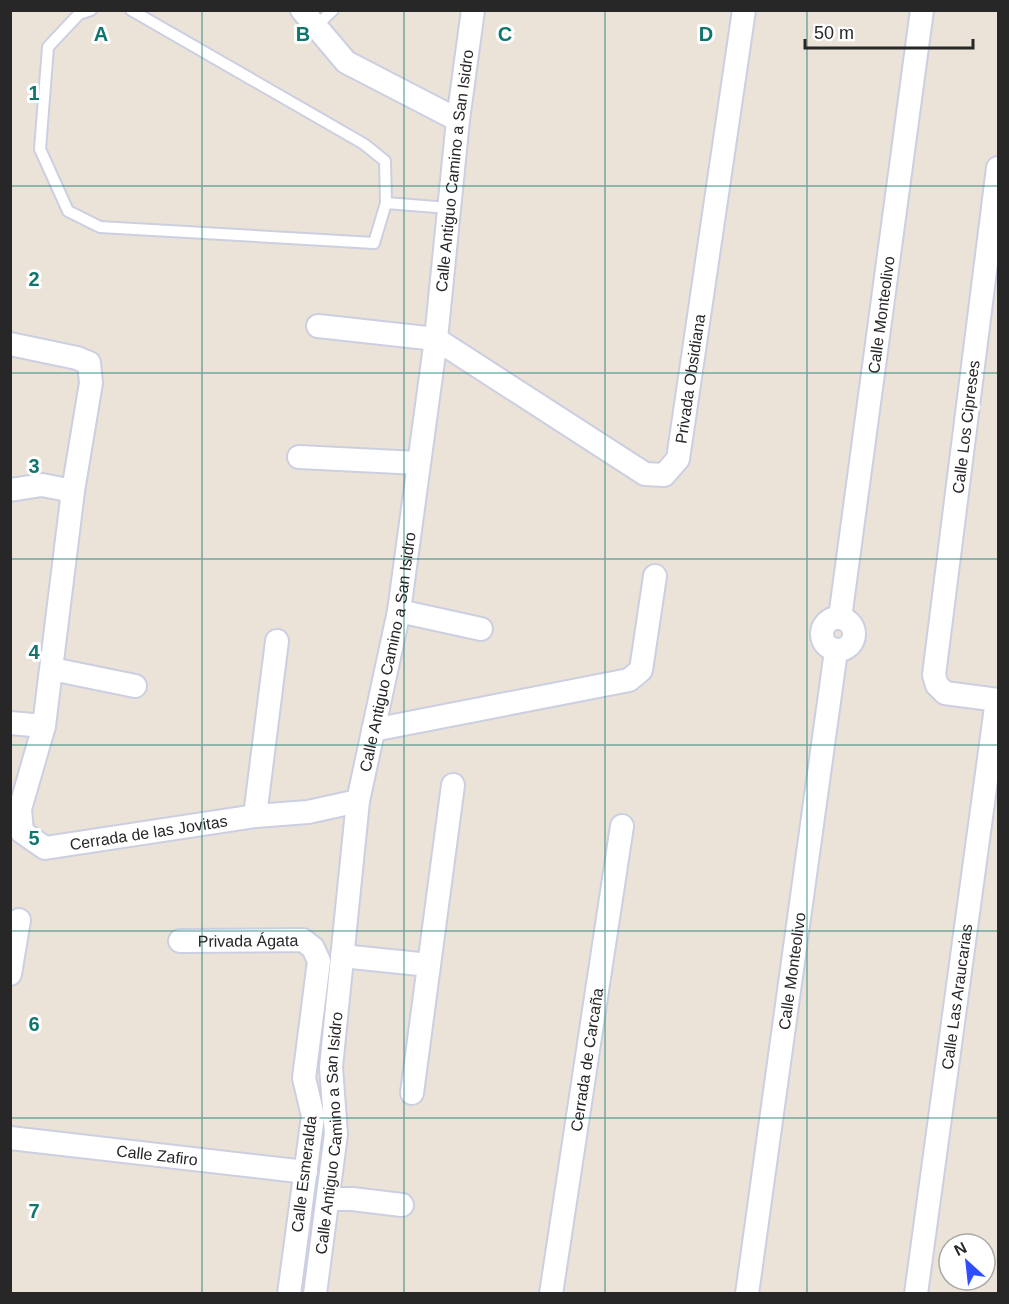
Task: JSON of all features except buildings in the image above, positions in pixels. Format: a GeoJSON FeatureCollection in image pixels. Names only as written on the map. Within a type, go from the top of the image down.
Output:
{"type":"FeatureCollection","features":[{"type":"Feature","properties":{"kind":"street","name":"Calle Antiguo Camino a San Isidro"},"geometry":{"type":"LineString","coordinates":[[315,1293],[336,1134],[331,1067],[358,801],[399,611],[436,339],[458,120],[473,10]]}},
{"type":"Feature","properties":{"kind":"street","name":"Privada Obsidiana"},"geometry":{"type":"LineString","coordinates":[[436,339],[645,474],[664,475],[678,459],[744,10]]}},
{"type":"Feature","properties":{"kind":"street","name":"Calle Monteolivo"},"geometry":{"type":"LineString","coordinates":[[747,1293],[836,651],[825,645],[821,633],[828,622],[840,618],[922,10]]}},
{"type":"Feature","properties":{"kind":"street"},"geometry":{"type":"LineString","coordinates":[[309,18],[346,62],[458,120]]}},
{"type":"Feature","properties":{"kind":"street","name":"Calle Los Cipreses"},"geometry":{"type":"LineString","coordinates":[[998,700],[945,693],[937,685],[934,675],[999,168]]}},
{"type":"Feature","properties":{"kind":"street"},"geometry":{"type":"LineString","coordinates":[[318,326],[436,339]]}},
{"type":"Feature","properties":{"kind":"street","name":"Cerrada de las Jovitas"},"geometry":{"type":"LineString","coordinates":[[10,344],[77,358],[89,363],[91,383],[73,491],[44,726],[20,808],[22,832],[45,848],[255,816],[308,812],[358,801]]}},
{"type":"Feature","properties":{"kind":"street"},"geometry":{"type":"LineString","coordinates":[[299,457],[418,463]]}},
{"type":"Feature","properties":{"kind":"street"},"geometry":{"type":"LineString","coordinates":[[10,490],[42,485],[73,491]]}},
{"type":"Feature","properties":{"kind":"street"},"geometry":{"type":"LineString","coordinates":[[373,730],[629,680],[641,670],[655,576]]}},
{"type":"Feature","properties":{"kind":"street"},"geometry":{"type":"LineString","coordinates":[[399,611],[481,629]]}},
{"type":"Feature","properties":{"kind":"street"},"geometry":{"type":"LineString","coordinates":[[255,816],[277,641]]}},
{"type":"Feature","properties":{"kind":"street"},"geometry":{"type":"LineString","coordinates":[[52,669],[135,686]]}},
{"type":"Feature","properties":{"kind":"street","name":"Calle Las Araucarias"},"geometry":{"type":"LineString","coordinates":[[916,1293],[998,700]]}},
{"type":"Feature","properties":{"kind":"street"},"geometry":{"type":"LineString","coordinates":[[10,723],[44,726]]}},
{"type":"Feature","properties":{"kind":"street"},"geometry":{"type":"LineString","coordinates":[[412,1094],[453,785]]}},
{"type":"Feature","properties":{"kind":"street","name":"Cerrada de Carcaña"},"geometry":{"type":"LineString","coordinates":[[551,1293],[622,826]]}},
{"type":"Feature","properties":{"kind":"street"},"geometry":{"type":"LineString","coordinates":[[10,974],[20,920]]}},
{"type":"Feature","properties":{"kind":"street","name":"Privada Ágata"},"geometry":{"type":"LineString","coordinates":[[180,941],[303,940],[313,948]]}},
{"type":"Feature","properties":{"kind":"street","name":"Calle Esmeralda"},"geometry":{"type":"LineString","coordinates":[[289,1293],[313,1116],[304,1078],[319,961],[313,948]]}},
{"type":"Feature","properties":{"kind":"street"},"geometry":{"type":"LineString","coordinates":[[342,956],[429,965]]}},
{"type":"Feature","properties":{"kind":"street","name":"Calle Zafiro"},"geometry":{"type":"LineString","coordinates":[[10,1138],[306,1172]]}},
{"type":"Feature","properties":{"kind":"street"},"geometry":{"type":"LineString","coordinates":[[328,1199],[352,1199],[402,1205]]}},
{"type":"Feature","properties":{"kind":"lane"},"geometry":{"type":"LineString","coordinates":[[91,10],[79,14],[48,47],[40,149],[68,211],[100,227],[374,243],[386,203],[385,161],[364,144],[131,10]]}},
{"type":"Feature","properties":{"kind":"lane"},"geometry":{"type":"LineString","coordinates":[[309,18],[333,10]]}},
{"type":"Feature","properties":{"kind":"lane"},"geometry":{"type":"LineString","coordinates":[[386,203],[449,208]]}}]}
